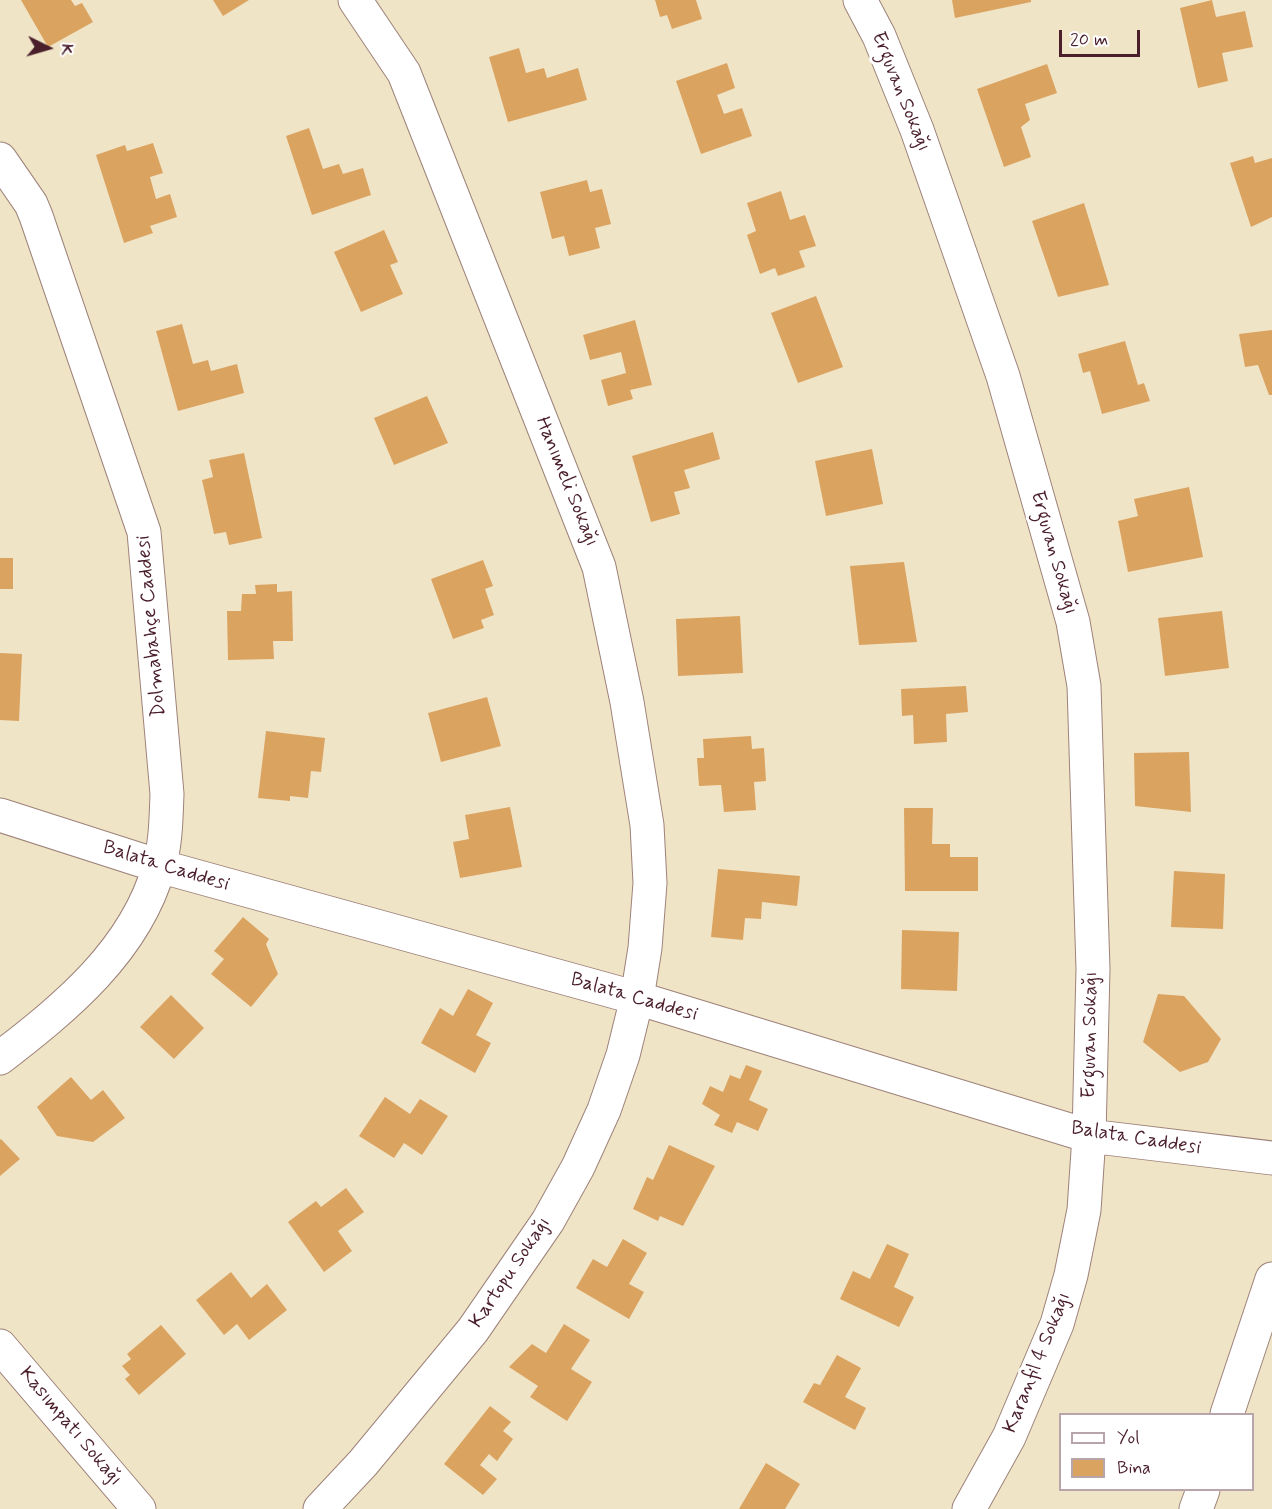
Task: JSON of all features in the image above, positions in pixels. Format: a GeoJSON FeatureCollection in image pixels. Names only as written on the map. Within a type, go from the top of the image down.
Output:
{"type":"FeatureCollection","features":[{"type":"Feature","properties":{"kind":"street","name":"Hanımeli Sokağı"},"geometry":{"type":"LineString","coordinates":[[355,0],[405,73],[599,567],[627,702],[646,825],[650,883],[645,948],[637,998]]}},
{"type":"Feature","properties":{"kind":"street","name":"Erguvan Sokağı"},"geometry":{"type":"LineString","coordinates":[[860,0],[879,36],[902,91],[1003,376],[1080,653],[1084,686],[1093,969],[1089,1136]]}},
{"type":"Feature","properties":{"kind":"street","name":"Dolmabahçe Caddesi"},"geometry":{"type":"LineString","coordinates":[[0,159],[27,198],[36,216],[144,532],[167,794],[166,831],[159,866],[145,904],[130,932],[82,990],[0,1058]]}},
{"type":"Feature","properties":{"kind":"street","name":"Balata Caddesi"},"geometry":{"type":"LineString","coordinates":[[0,815],[159,866],[637,998],[1089,1136],[1272,1158]]}},
{"type":"Feature","properties":{"kind":"street","name":"Kartopu Sokağı"},"geometry":{"type":"LineString","coordinates":[[320,1509],[363,1463],[472,1330],[548,1221],[578,1167],[604,1110],[623,1055],[637,998]]}},
{"type":"Feature","properties":{"kind":"street","name":"Karanfil 4 Sokağı"},"geometry":{"type":"LineString","coordinates":[[969,1509],[1009,1437],[1057,1324],[1071,1275],[1084,1210],[1089,1136]]}},
{"type":"Feature","properties":{"kind":"street"},"geometry":{"type":"LineString","coordinates":[[1227,1413],[1272,1279]]}},
{"type":"Feature","properties":{"kind":"street","name":"Kasımpatı Sokağı"},"geometry":{"type":"LineString","coordinates":[[0,1346],[139,1509]]}},
{"type":"Feature","properties":{"kind":"street"},"geometry":{"type":"LineString","coordinates":[[1196,1509],[1203,1491]]}},
{"type":"Feature","properties":{"kind":"building"},"geometry":{"type":"Polygon","coordinates":[[[21,0],[71,0],[75,6],[82,3],[93,22],[48,47],[21,0]]]}},
{"type":"Feature","properties":{"kind":"building"},"geometry":{"type":"Polygon","coordinates":[[[213,0],[249,0],[223,16],[213,0]]]}},
{"type":"Feature","properties":{"kind":"building"},"geometry":{"type":"Polygon","coordinates":[[[655,0],[696,0],[702,19],[672,29],[667,15],[660,17],[655,0]]]}},
{"type":"Feature","properties":{"kind":"building"},"geometry":{"type":"Polygon","coordinates":[[[952,0],[1031,0],[1031,2],[955,18],[952,0]]]}},
{"type":"Feature","properties":{"kind":"building"},"geometry":{"type":"Polygon","coordinates":[[[1212,0],[1216,17],[1245,11],[1253,47],[1222,53],[1228,81],[1198,88],[1180,8],[1212,0]]]}},
{"type":"Feature","properties":{"kind":"building"},"geometry":{"type":"Polygon","coordinates":[[[519,48],[526,73],[544,68],[547,78],[578,68],[587,100],[508,122],[489,57],[519,48]]]}},
{"type":"Feature","properties":{"kind":"building"},"geometry":{"type":"Polygon","coordinates":[[[727,63],[735,88],[717,95],[724,114],[742,108],[752,136],[701,154],[676,81],[727,63]]]}},
{"type":"Feature","properties":{"kind":"building"},"geometry":{"type":"Polygon","coordinates":[[[1047,64],[1057,93],[1025,104],[1030,120],[1021,127],[1031,157],[1004,167],[977,89],[1047,64]]]}},
{"type":"Feature","properties":{"kind":"building"},"geometry":{"type":"Polygon","coordinates":[[[309,128],[323,169],[339,164],[343,174],[363,168],[371,195],[312,215],[286,136],[309,128]]]}},
{"type":"Feature","properties":{"kind":"building"},"geometry":{"type":"Polygon","coordinates":[[[153,143],[163,173],[150,177],[156,199],[170,194],[177,217],[150,226],[153,233],[124,243],[96,155],[125,145],[127,151],[153,143]]]}},
{"type":"Feature","properties":{"kind":"building"},"geometry":{"type":"Polygon","coordinates":[[[1253,156],[1255,163],[1272,158],[1272,217],[1251,227],[1230,163],[1253,156]]]}},
{"type":"Feature","properties":{"kind":"building"},"geometry":{"type":"Polygon","coordinates":[[[587,180],[590,192],[602,189],[611,224],[595,228],[600,248],[569,256],[564,236],[552,239],[540,192],[587,180]]]}},
{"type":"Feature","properties":{"kind":"building"},"geometry":{"type":"Polygon","coordinates":[[[781,191],[790,220],[805,215],[816,246],[799,251],[805,267],[778,276],[775,268],[760,274],[747,235],[756,231],[747,203],[781,191]]]}},
{"type":"Feature","properties":{"kind":"building"},"geometry":{"type":"Polygon","coordinates":[[[1084,203],[1109,285],[1058,297],[1032,221],[1084,203]]]}},
{"type":"Feature","properties":{"kind":"building"},"geometry":{"type":"Polygon","coordinates":[[[384,230],[398,262],[390,265],[403,294],[361,312],[334,252],[384,230]]]}},
{"type":"Feature","properties":{"kind":"building"},"geometry":{"type":"Polygon","coordinates":[[[816,296],[843,367],[798,383],[771,313],[816,296]]]}},
{"type":"Feature","properties":{"kind":"building"},"geometry":{"type":"Polygon","coordinates":[[[635,320],[652,385],[630,390],[633,399],[608,406],[601,380],[626,373],[621,352],[590,360],[583,335],[635,320]]]}},
{"type":"Feature","properties":{"kind":"building"},"geometry":{"type":"Polygon","coordinates":[[[182,324],[193,364],[208,360],[211,371],[237,364],[244,393],[178,411],[156,331],[182,324]]]}},
{"type":"Feature","properties":{"kind":"building"},"geometry":{"type":"Polygon","coordinates":[[[1272,330],[1272,395],[1269,395],[1258,365],[1245,367],[1239,334],[1272,330]]]}},
{"type":"Feature","properties":{"kind":"building"},"geometry":{"type":"Polygon","coordinates":[[[1125,341],[1138,385],[1144,383],[1150,401],[1102,414],[1090,371],[1083,373],[1078,354],[1125,341]]]}},
{"type":"Feature","properties":{"kind":"building"},"geometry":{"type":"Polygon","coordinates":[[[427,396],[448,443],[394,465],[374,418],[427,396]]]}},
{"type":"Feature","properties":{"kind":"building"},"geometry":{"type":"Polygon","coordinates":[[[713,432],[720,459],[684,470],[690,488],[674,492],[680,514],[651,522],[632,456],[713,432]]]}},
{"type":"Feature","properties":{"kind":"building"},"geometry":{"type":"Polygon","coordinates":[[[872,449],[883,504],[826,516],[815,461],[872,449]]]}},
{"type":"Feature","properties":{"kind":"building"},"geometry":{"type":"Polygon","coordinates":[[[244,453],[262,538],[229,545],[226,532],[214,534],[202,480],[213,477],[209,460],[244,453]]]}},
{"type":"Feature","properties":{"kind":"building"},"geometry":{"type":"Polygon","coordinates":[[[1189,487],[1203,557],[1128,572],[1118,521],[1138,516],[1134,499],[1189,487]]]}},
{"type":"Feature","properties":{"kind":"building"},"geometry":{"type":"Polygon","coordinates":[[[0,558],[13,558],[13,589],[0,589],[0,558]]]}},
{"type":"Feature","properties":{"kind":"building"},"geometry":{"type":"Polygon","coordinates":[[[483,560],[493,586],[485,589],[494,615],[481,620],[484,628],[453,639],[431,579],[483,560]]]}},
{"type":"Feature","properties":{"kind":"building"},"geometry":{"type":"Polygon","coordinates":[[[904,562],[917,642],[859,645],[850,566],[904,562]]]}},
{"type":"Feature","properties":{"kind":"building"},"geometry":{"type":"Polygon","coordinates":[[[277,584],[277,592],[292,591],[293,641],[273,641],[274,659],[228,660],[227,611],[241,611],[242,594],[256,594],[255,585],[277,584]]]}},
{"type":"Feature","properties":{"kind":"building"},"geometry":{"type":"Polygon","coordinates":[[[1222,611],[1229,668],[1165,676],[1158,618],[1222,611]]]}},
{"type":"Feature","properties":{"kind":"building"},"geometry":{"type":"Polygon","coordinates":[[[740,616],[743,673],[678,676],[676,619],[740,616]]]}},
{"type":"Feature","properties":{"kind":"building"},"geometry":{"type":"Polygon","coordinates":[[[0,653],[22,654],[19,721],[0,720],[0,653]]]}},
{"type":"Feature","properties":{"kind":"building"},"geometry":{"type":"Polygon","coordinates":[[[966,686],[968,712],[946,714],[947,742],[914,744],[913,715],[902,716],[901,689],[966,686]]]}},
{"type":"Feature","properties":{"kind":"building"},"geometry":{"type":"Polygon","coordinates":[[[487,697],[501,746],[441,762],[428,713],[487,697]]]}},
{"type":"Feature","properties":{"kind":"building"},"geometry":{"type":"Polygon","coordinates":[[[266,731],[325,738],[321,772],[311,771],[308,798],[290,796],[290,801],[258,798],[266,731]]]}},
{"type":"Feature","properties":{"kind":"building"},"geometry":{"type":"Polygon","coordinates":[[[751,736],[752,749],[764,748],[766,781],[754,782],[756,810],[724,812],[721,785],[699,786],[697,758],[704,758],[703,739],[751,736]]]}},
{"type":"Feature","properties":{"kind":"building"},"geometry":{"type":"Polygon","coordinates":[[[1189,752],[1191,812],[1135,806],[1134,753],[1189,752]]]}},
{"type":"Feature","properties":{"kind":"building"},"geometry":{"type":"Polygon","coordinates":[[[510,807],[522,867],[460,878],[453,842],[469,839],[465,815],[510,807]]]}},
{"type":"Feature","properties":{"kind":"building"},"geometry":{"type":"Polygon","coordinates":[[[904,808],[933,808],[932,844],[950,844],[950,857],[978,857],[978,891],[905,891],[904,808]]]}},
{"type":"Feature","properties":{"kind":"building"},"geometry":{"type":"Polygon","coordinates":[[[718,869],[800,876],[797,906],[762,902],[761,919],[745,918],[743,940],[711,937],[718,869]]]}},
{"type":"Feature","properties":{"kind":"building"},"geometry":{"type":"Polygon","coordinates":[[[1174,871],[1225,874],[1223,929],[1171,927],[1174,871]]]}},
{"type":"Feature","properties":{"kind":"building"},"geometry":{"type":"Polygon","coordinates":[[[243,917],[269,939],[266,944],[278,974],[251,1007],[211,974],[224,959],[214,951],[243,917]]]}},
{"type":"Feature","properties":{"kind":"building"},"geometry":{"type":"Polygon","coordinates":[[[902,930],[959,932],[957,991],[901,989],[902,930]]]}},
{"type":"Feature","properties":{"kind":"building"},"geometry":{"type":"Polygon","coordinates":[[[468,989],[493,1003],[476,1035],[491,1043],[475,1073],[421,1043],[440,1008],[453,1016],[468,989]]]}},
{"type":"Feature","properties":{"kind":"building"},"geometry":{"type":"Polygon","coordinates":[[[1158,994],[1184,996],[1221,1039],[1208,1062],[1180,1072],[1143,1042],[1158,994]]]}},
{"type":"Feature","properties":{"kind":"building"},"geometry":{"type":"Polygon","coordinates":[[[171,995],[204,1028],[174,1059],[140,1027],[171,995]]]}},
{"type":"Feature","properties":{"kind":"building"},"geometry":{"type":"Polygon","coordinates":[[[746,1065],[762,1071],[749,1100],[768,1109],[758,1131],[737,1122],[732,1133],[714,1125],[720,1115],[702,1104],[710,1086],[723,1092],[730,1075],[740,1079],[746,1065]]]}},
{"type":"Feature","properties":{"kind":"building"},"geometry":{"type":"Polygon","coordinates":[[[71,1077],[91,1100],[103,1090],[125,1118],[93,1142],[57,1136],[37,1107],[71,1077]]]}},
{"type":"Feature","properties":{"kind":"building"},"geometry":{"type":"Polygon","coordinates":[[[385,1097],[410,1114],[420,1099],[448,1116],[422,1155],[404,1143],[394,1158],[359,1136],[385,1097]]]}},
{"type":"Feature","properties":{"kind":"building"},"geometry":{"type":"Polygon","coordinates":[[[0,1140],[20,1159],[0,1176],[0,1140]]]}},
{"type":"Feature","properties":{"kind":"building"},"geometry":{"type":"Polygon","coordinates":[[[669,1145],[715,1166],[683,1226],[660,1216],[658,1221],[633,1209],[647,1177],[653,1180],[669,1145]]]}},
{"type":"Feature","properties":{"kind":"building"},"geometry":{"type":"Polygon","coordinates":[[[346,1188],[364,1212],[338,1231],[352,1251],[324,1272],[288,1222],[316,1201],[321,1207],[346,1188]]]}},
{"type":"Feature","properties":{"kind":"building"},"geometry":{"type":"Polygon","coordinates":[[[623,1239],[647,1253],[629,1284],[644,1292],[629,1319],[576,1288],[593,1259],[607,1267],[623,1239]]]}},
{"type":"Feature","properties":{"kind":"building"},"geometry":{"type":"Polygon","coordinates":[[[887,1244],[909,1254],[894,1287],[914,1297],[899,1327],[840,1299],[853,1271],[870,1279],[887,1244]]]}},
{"type":"Feature","properties":{"kind":"building"},"geometry":{"type":"Polygon","coordinates":[[[231,1272],[251,1298],[267,1284],[287,1310],[249,1340],[237,1324],[224,1335],[196,1300],[231,1272]]]}},
{"type":"Feature","properties":{"kind":"building"},"geometry":{"type":"Polygon","coordinates":[[[564,1324],[590,1340],[571,1369],[592,1382],[567,1421],[530,1397],[538,1386],[509,1367],[532,1344],[546,1353],[564,1324]]]}},
{"type":"Feature","properties":{"kind":"building"},"geometry":{"type":"Polygon","coordinates":[[[161,1325],[186,1354],[139,1395],[125,1379],[130,1375],[122,1366],[131,1359],[127,1354],[161,1325]]]}},
{"type":"Feature","properties":{"kind":"building"},"geometry":{"type":"Polygon","coordinates":[[[837,1355],[861,1368],[845,1397],[866,1408],[855,1430],[803,1402],[814,1383],[820,1385],[837,1355]]]}},
{"type":"Feature","properties":{"kind":"building"},"geometry":{"type":"Polygon","coordinates":[[[490,1406],[511,1422],[503,1431],[513,1439],[497,1461],[489,1454],[480,1465],[497,1479],[483,1495],[444,1464],[490,1406]]]}},
{"type":"Feature","properties":{"kind":"building"},"geometry":{"type":"Polygon","coordinates":[[[766,1463],[800,1484],[785,1509],[739,1509],[766,1463]]]}}]}
